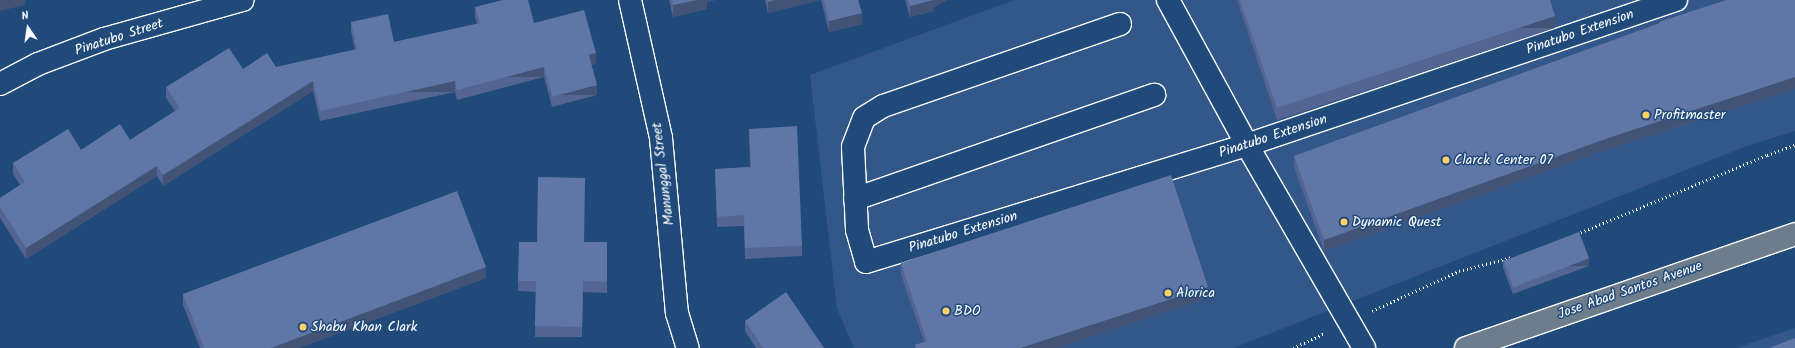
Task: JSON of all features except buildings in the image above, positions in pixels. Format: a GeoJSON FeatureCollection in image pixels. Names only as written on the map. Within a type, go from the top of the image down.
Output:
{"type":"FeatureCollection","features":[{"type":"Feature","properties":{"kind":"main road","name":"Jose Abad Santos Avenue"},"geometry":{"type":"LineString","coordinates":[[1466,348],[1795,234]]}},
{"type":"Feature","properties":{"kind":"street","name":"Pinatubo Street"},"geometry":{"type":"LineString","coordinates":[[0,84],[38,64],[104,39],[243,0]]}},
{"type":"Feature","properties":{"kind":"street","name":"Manunggal Street"},"geometry":{"type":"LineString","coordinates":[[630,0],[661,138],[678,313],[688,348]]}},
{"type":"Feature","properties":{"kind":"street"},"geometry":{"type":"LineString","coordinates":[[1168,0],[1247,145],[1364,348]]}},
{"type":"Feature","properties":{"kind":"street","name":"Pinatubo Extension"},"geometry":{"type":"LineString","coordinates":[[855,199],[857,230],[866,262],[1247,145],[1676,0]]}},
{"type":"Feature","properties":{"kind":"street"},"geometry":{"type":"LineString","coordinates":[[1120,24],[883,106],[864,118],[853,147],[855,199],[1154,95]]}},
{"type":"Feature","properties":{"kind":"path"},"geometry":{"type":"LineString","coordinates":[[1574,236],[1767,155],[1795,145]]}},
{"type":"Feature","properties":{"kind":"path"},"geometry":{"type":"LineString","coordinates":[[1293,348],[1459,271],[1517,256]]}},
{"type":"Feature","properties":{"kind":"shaded area"},"geometry":{"type":"Polygon","coordinates":[[[1014,0],[1795,0],[1795,131],[1747,146],[1233,348],[854,348],[837,309],[810,75],[1014,0]]]}},
{"type":"Feature","properties":{"kind":"shaded area"},"geometry":{"type":"Polygon","coordinates":[[[1795,328],[1795,348],[1736,348],[1795,328]]]}},
{"type":"Feature","properties":{"kind":"place","name":"Profitmaster"},"geometry":{"type":"Point","coordinates":[1646,115]}},
{"type":"Feature","properties":{"kind":"place","name":"Clarck Center 07"},"geometry":{"type":"Point","coordinates":[1446,160]}},
{"type":"Feature","properties":{"kind":"place","name":"Dynamic Quest"},"geometry":{"type":"Point","coordinates":[1344,222]}},
{"type":"Feature","properties":{"kind":"place","name":"Alorica"},"geometry":{"type":"Point","coordinates":[1168,293]}},
{"type":"Feature","properties":{"kind":"place","name":"BDO"},"geometry":{"type":"Point","coordinates":[946,311]}},
{"type":"Feature","properties":{"kind":"place","name":"Shabu Khan Clark"},"geometry":{"type":"Point","coordinates":[303,327]}}]}
